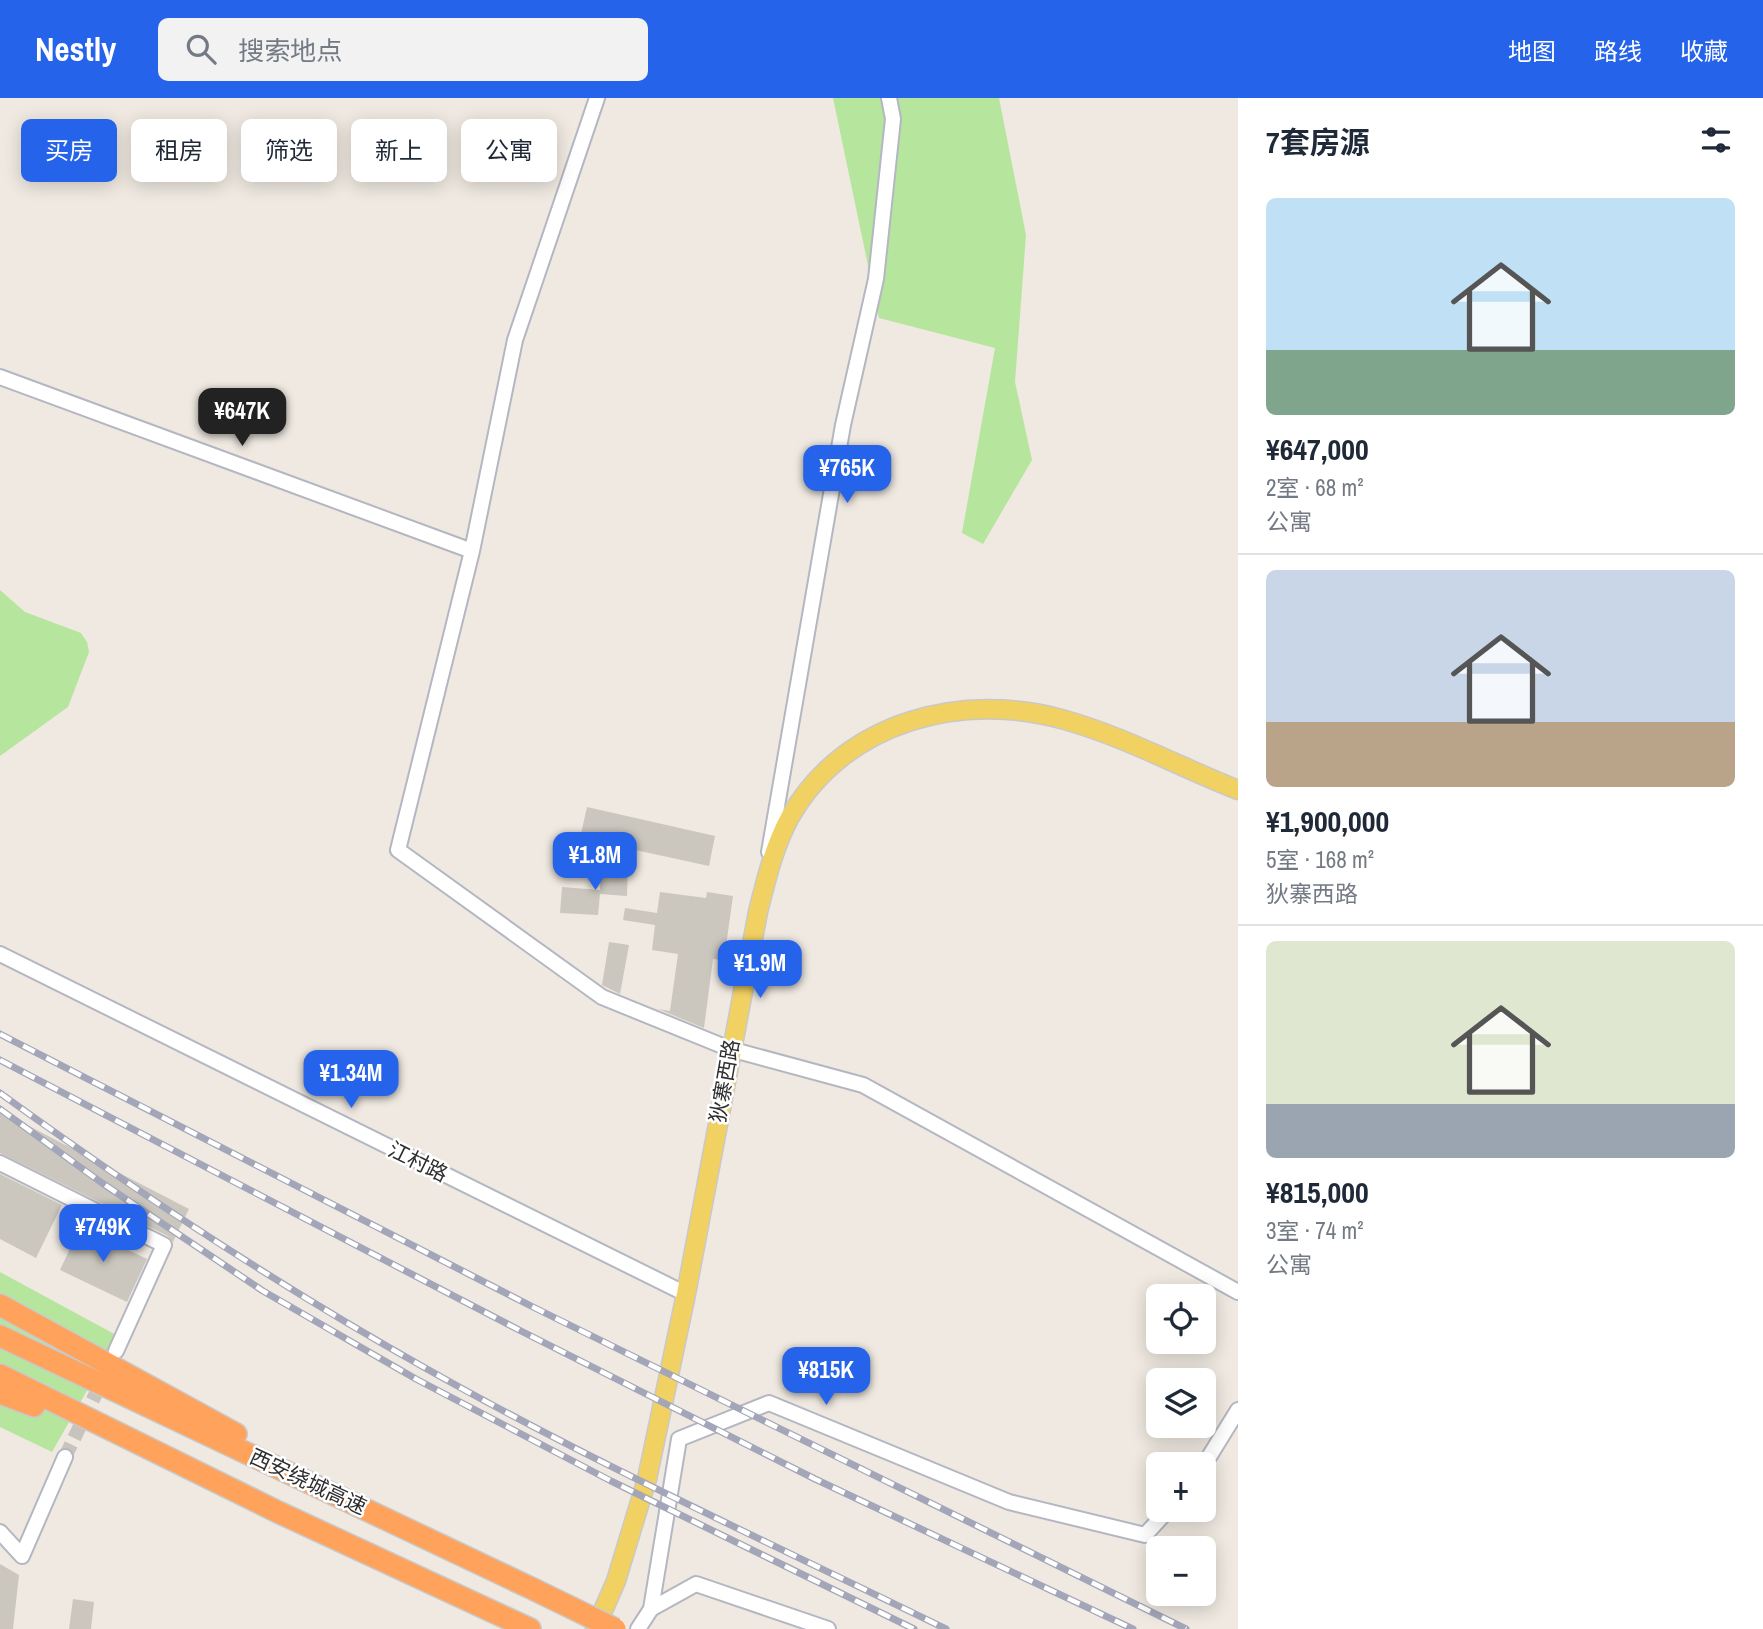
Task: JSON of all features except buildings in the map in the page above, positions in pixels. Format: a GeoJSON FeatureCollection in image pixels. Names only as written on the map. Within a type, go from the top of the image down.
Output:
{"type":"FeatureCollection","features":[{"type":"Feature","properties":{"kind":"highway"},"geometry":{"type":"LineString","coordinates":[[0,1305],[403,1527]]}},
{"type":"Feature","properties":{"kind":"highway","name":"西安绕城高速"},"geometry":{"type":"LineString","coordinates":[[0,1336],[615,1629]]}},
{"type":"Feature","properties":{"kind":"highway","name":"西安绕城高速"},"geometry":{"type":"LineString","coordinates":[[0,1375],[176,1463],[529,1629]]}},
{"type":"Feature","properties":{"kind":"highway"},"geometry":{"type":"LineString","coordinates":[[0,1393],[176,1463]]}},
{"type":"Feature","properties":{"kind":"main road","name":"狄寨西路"},"geometry":{"type":"LineString","coordinates":[[595,1629],[633,1531],[686,1294],[730,1049],[758,912],[781,835],[794,810],[813,786],[843,757],[880,733],[941,712],[988,708],[1062,719],[1116,737],[1238,790]]}},
{"type":"Feature","properties":{"kind":"street"},"geometry":{"type":"LineString","coordinates":[[597,98],[515,340],[472,551],[398,850],[602,997],[730,1049],[863,1085],[1238,1292]]}},
{"type":"Feature","properties":{"kind":"street"},"geometry":{"type":"LineString","coordinates":[[758,912],[842,425],[876,279],[893,119],[889,98]]}},
{"type":"Feature","properties":{"kind":"street"},"geometry":{"type":"LineString","coordinates":[[0,377],[472,551]]}},
{"type":"Feature","properties":{"kind":"street","name":"江村路"},"geometry":{"type":"LineString","coordinates":[[0,954],[686,1294]]}},
{"type":"Feature","properties":{"kind":"street"},"geometry":{"type":"LineString","coordinates":[[0,1163],[164,1245],[116,1351]]}},
{"type":"Feature","properties":{"kind":"street"},"geometry":{"type":"LineString","coordinates":[[638,1629],[651,1609],[679,1439],[769,1403],[1009,1502],[1145,1535],[1157,1522]]}},
{"type":"Feature","properties":{"kind":"street"},"geometry":{"type":"LineString","coordinates":[[1212,1452],[1238,1410]]}},
{"type":"Feature","properties":{"kind":"street"},"geometry":{"type":"LineString","coordinates":[[0,1532],[22,1556],[65,1457]]}},
{"type":"Feature","properties":{"kind":"street"},"geometry":{"type":"LineString","coordinates":[[651,1609],[696,1584],[828,1629]]}},
{"type":"Feature","properties":{"kind":"green space"},"geometry":{"type":"Polygon","coordinates":[[[833,98],[999,98],[1026,235],[1015,382],[1032,460],[983,544],[962,533],[995,348],[879,318],[833,98]]]}},
{"type":"Feature","properties":{"kind":"green space"},"geometry":{"type":"Polygon","coordinates":[[[0,590],[25,612],[81,633],[89,652],[68,707],[0,756],[0,590]]]}},
{"type":"Feature","properties":{"kind":"green space"},"geometry":{"type":"Polygon","coordinates":[[[0,1272],[118,1336],[52,1452],[0,1427],[0,1272]]]}},
{"type":"Feature","properties":{"kind":"tunnel"},"geometry":{"type":"LineString","coordinates":[[65,1457],[104,1377]]}},
{"type":"Feature","properties":{"kind":"railway"},"geometry":{"type":"LineString","coordinates":[[0,1034],[533,1307],[1186,1629]]}},
{"type":"Feature","properties":{"kind":"railway"},"geometry":{"type":"LineString","coordinates":[[0,1060],[521,1331],[815,1479],[1133,1629]]}},
{"type":"Feature","properties":{"kind":"railway"},"geometry":{"type":"LineString","coordinates":[[0,1093],[104,1167],[210,1237],[317,1305],[427,1369],[619,1471],[946,1629]]}},
{"type":"Feature","properties":{"kind":"railway"},"geometry":{"type":"LineString","coordinates":[[0,1109],[102,1183],[263,1291],[416,1379],[611,1481],[914,1629]]}}]}
